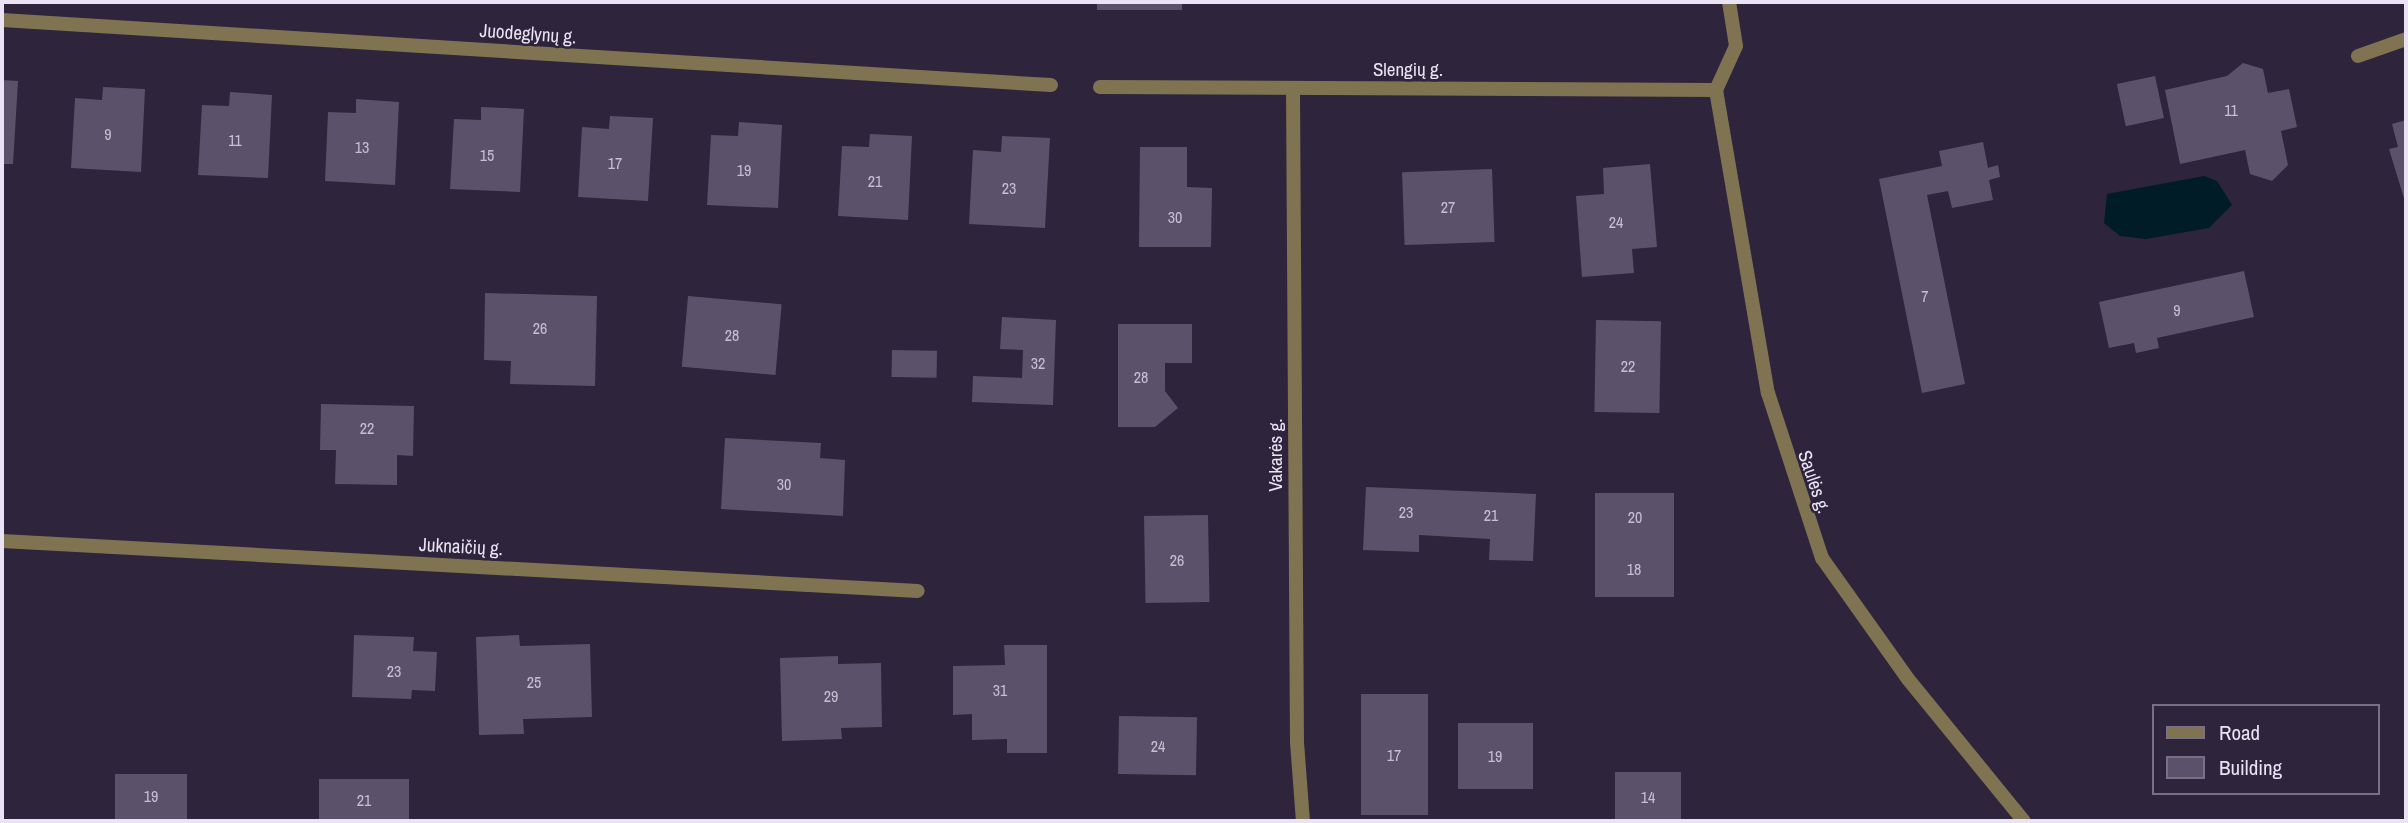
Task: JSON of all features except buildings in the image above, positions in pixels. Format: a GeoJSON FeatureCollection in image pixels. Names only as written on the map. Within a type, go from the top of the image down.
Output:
{"type":"FeatureCollection","features":[{"type":"Feature","properties":{"kind":"street"},"geometry":{"type":"LineString","coordinates":[[1716,90],[1736,46],[1729,2]]}},
{"type":"Feature","properties":{"kind":"street","name":"Juodeglynų g."},"geometry":{"type":"LineString","coordinates":[[2,20],[1051,86]]}},
{"type":"Feature","properties":{"kind":"street"},"geometry":{"type":"LineString","coordinates":[[2358,56],[2406,39]]}},
{"type":"Feature","properties":{"kind":"street","name":"Slengių g."},"geometry":{"type":"LineString","coordinates":[[1100,87],[1716,90]]}},
{"type":"Feature","properties":{"kind":"street","name":"Vakarės g."},"geometry":{"type":"LineString","coordinates":[[1293,89],[1297,742],[1303,821]]}},
{"type":"Feature","properties":{"kind":"street","name":"Saulės g."},"geometry":{"type":"LineString","coordinates":[[1716,90],[1768,393],[1818,548],[1908,679],[2024,821]]}},
{"type":"Feature","properties":{"kind":"street","name":"Juknaičių g."},"geometry":{"type":"LineString","coordinates":[[2,541],[918,591]]}},
{"type":"Feature","properties":{"kind":"water"},"geometry":{"type":"Polygon","coordinates":[[[2204,176],[2217,181],[2232,205],[2209,228],[2146,239],[2120,236],[2104,223],[2107,194],[2204,176]]]}}]}
